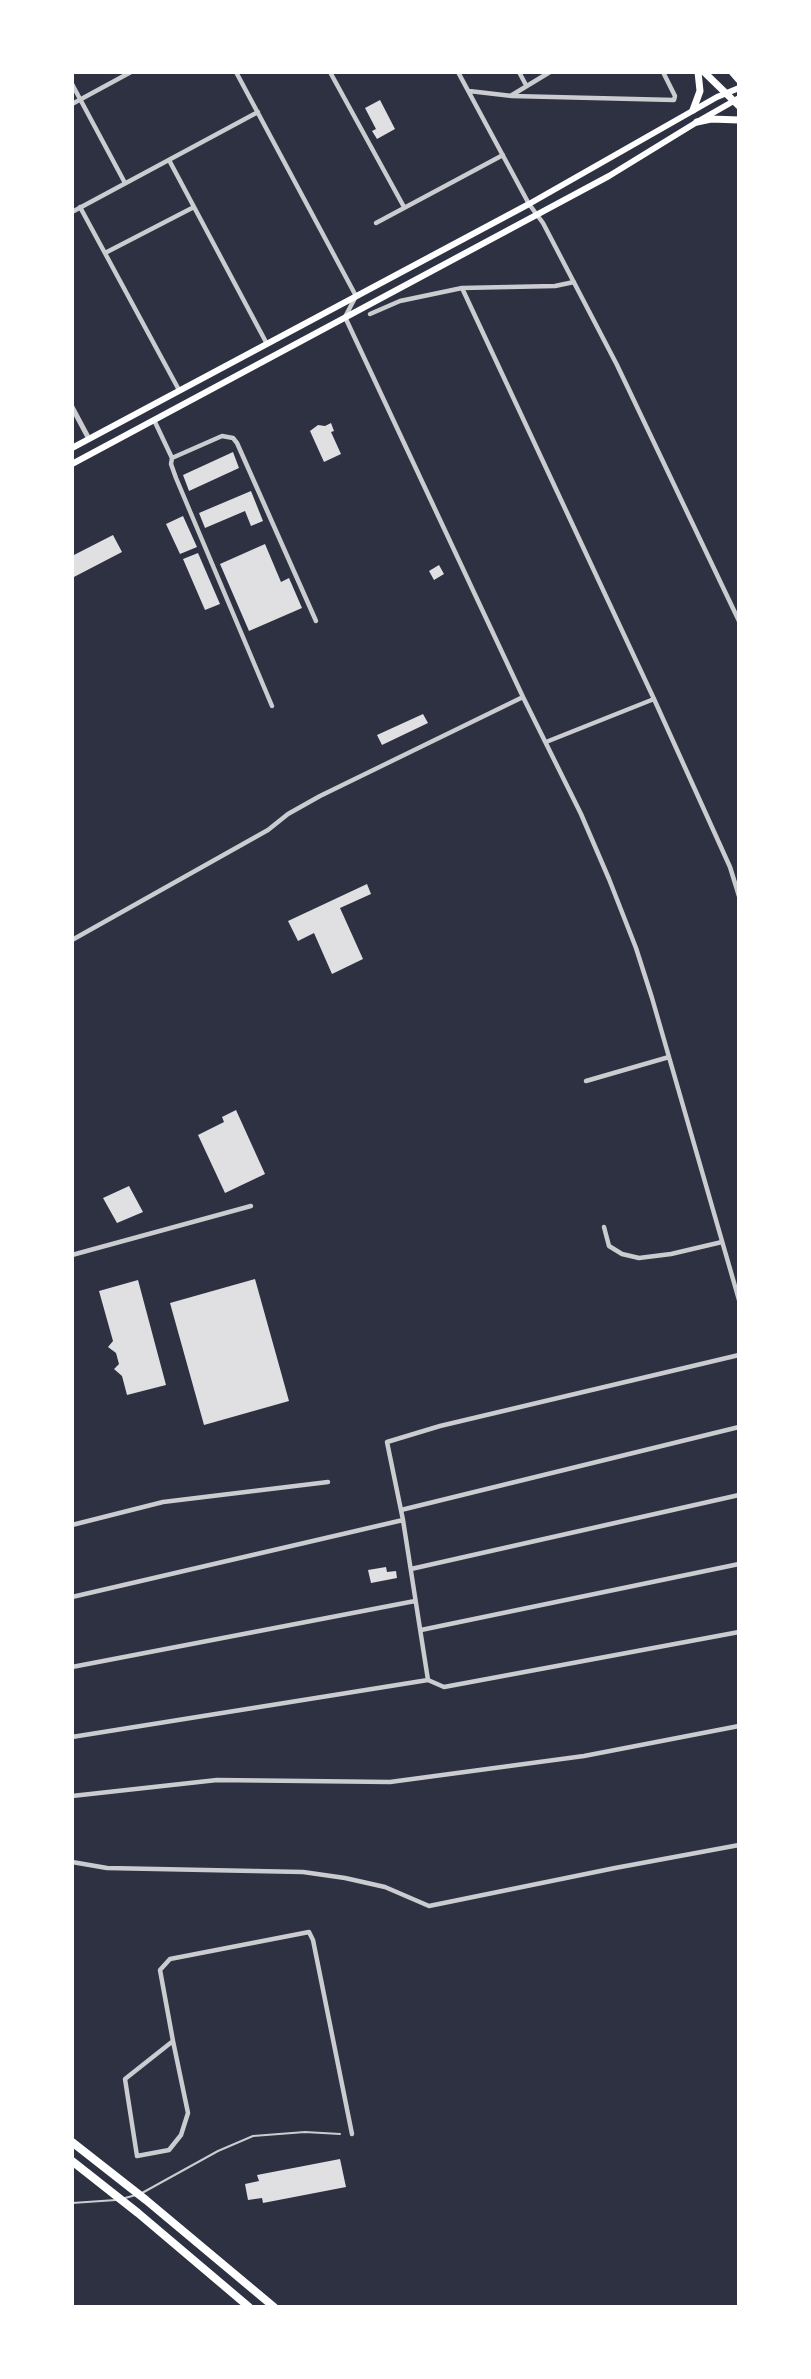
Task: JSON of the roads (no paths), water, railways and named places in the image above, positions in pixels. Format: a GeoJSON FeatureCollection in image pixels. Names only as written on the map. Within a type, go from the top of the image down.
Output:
{"type":"FeatureCollection","features":[{"type":"Feature","properties":{"kind":"highway"},"geometry":{"type":"LineString","coordinates":[[72,2142],[274,2307]]}},
{"type":"Feature","properties":{"kind":"highway"},"geometry":{"type":"LineString","coordinates":[[72,2161],[250,2307]]}},
{"type":"Feature","properties":{"kind":"main road"},"geometry":{"type":"LineString","coordinates":[[693,110],[700,91],[698,72]]}},
{"type":"Feature","properties":{"kind":"main road"},"geometry":{"type":"LineString","coordinates":[[72,464],[609,176],[697,122],[737,102],[705,72]]}},
{"type":"Feature","properties":{"kind":"main road"},"geometry":{"type":"LineString","coordinates":[[732,72],[739,80]]}},
{"type":"Feature","properties":{"kind":"main road"},"geometry":{"type":"LineString","coordinates":[[72,448],[529,204],[693,110],[739,88]]}},
{"type":"Feature","properties":{"kind":"main road"},"geometry":{"type":"LineString","coordinates":[[697,122],[711,119],[739,120]]}},
{"type":"Feature","properties":{"kind":"main road"},"geometry":{"type":"LineString","coordinates":[[87,456],[89,439]]}},
{"type":"Feature","properties":{"kind":"street"},"geometry":{"type":"LineString","coordinates":[[72,104],[131,72]]}},
{"type":"Feature","properties":{"kind":"street"},"geometry":{"type":"LineString","coordinates":[[236,72],[356,296],[345,317],[594,842],[636,948],[739,1300]]}},
{"type":"Feature","properties":{"kind":"street"},"geometry":{"type":"LineString","coordinates":[[330,72],[404,208]]}},
{"type":"Feature","properties":{"kind":"street"},"geometry":{"type":"LineString","coordinates":[[458,72],[574,282],[642,414],[739,621]]}},
{"type":"Feature","properties":{"kind":"street"},"geometry":{"type":"LineString","coordinates":[[519,72],[526,85]]}},
{"type":"Feature","properties":{"kind":"street"},"geometry":{"type":"LineString","coordinates":[[512,96],[551,72]]}},
{"type":"Feature","properties":{"kind":"street"},"geometry":{"type":"LineString","coordinates":[[468,91],[512,96],[674,100],[675,96],[663,72]]}},
{"type":"Feature","properties":{"kind":"street"},"geometry":{"type":"LineString","coordinates":[[72,84],[125,183]]}},
{"type":"Feature","properties":{"kind":"street"},"geometry":{"type":"LineString","coordinates":[[72,212],[258,112]]}},
{"type":"Feature","properties":{"kind":"street"},"geometry":{"type":"LineString","coordinates":[[376,223],[503,155]]}},
{"type":"Feature","properties":{"kind":"street"},"geometry":{"type":"LineString","coordinates":[[169,160],[267,344]]}},
{"type":"Feature","properties":{"kind":"street"},"geometry":{"type":"LineString","coordinates":[[80,207],[179,390]]}},
{"type":"Feature","properties":{"kind":"street"},"geometry":{"type":"LineString","coordinates":[[105,253],[194,207]]}},
{"type":"Feature","properties":{"kind":"street"},"geometry":{"type":"LineString","coordinates":[[370,314],[400,301],[462,288],[574,282]]}},
{"type":"Feature","properties":{"kind":"street"},"geometry":{"type":"LineString","coordinates":[[462,288],[654,699],[730,867],[739,896]]}},
{"type":"Feature","properties":{"kind":"street"},"geometry":{"type":"LineString","coordinates":[[72,407],[89,439]]}},
{"type":"Feature","properties":{"kind":"street"},"geometry":{"type":"LineString","coordinates":[[153,420],[172,458],[171,464],[176,478],[272,706]]}},
{"type":"Feature","properties":{"kind":"street"},"geometry":{"type":"LineString","coordinates":[[172,458],[222,436],[233,438],[316,621]]}},
{"type":"Feature","properties":{"kind":"street"},"geometry":{"type":"LineString","coordinates":[[72,940],[268,830],[288,814],[320,796],[523,697]]}},
{"type":"Feature","properties":{"kind":"street"},"geometry":{"type":"LineString","coordinates":[[546,742],[654,699]]}},
{"type":"Feature","properties":{"kind":"street"},"geometry":{"type":"LineString","coordinates":[[586,1081],[669,1057]]}},
{"type":"Feature","properties":{"kind":"street"},"geometry":{"type":"LineString","coordinates":[[72,1255],[251,1206]]}},
{"type":"Feature","properties":{"kind":"street"},"geometry":{"type":"LineString","coordinates":[[604,1227],[609,1246],[622,1254],[639,1258],[671,1254],[722,1242]]}},
{"type":"Feature","properties":{"kind":"street"},"geometry":{"type":"LineString","coordinates":[[428,1680],[403,1520],[387,1442],[440,1426],[739,1355]]}},
{"type":"Feature","properties":{"kind":"street"},"geometry":{"type":"LineString","coordinates":[[401,1510],[739,1427]]}},
{"type":"Feature","properties":{"kind":"street"},"geometry":{"type":"LineString","coordinates":[[72,1525],[163,1502],[328,1482]]}},
{"type":"Feature","properties":{"kind":"street"},"geometry":{"type":"LineString","coordinates":[[411,1569],[739,1495]]}},
{"type":"Feature","properties":{"kind":"street"},"geometry":{"type":"LineString","coordinates":[[72,1597],[403,1520]]}},
{"type":"Feature","properties":{"kind":"street"},"geometry":{"type":"LineString","coordinates":[[421,1630],[739,1564]]}},
{"type":"Feature","properties":{"kind":"street"},"geometry":{"type":"LineString","coordinates":[[72,1667],[415,1601]]}},
{"type":"Feature","properties":{"kind":"street"},"geometry":{"type":"LineString","coordinates":[[72,1737],[428,1680],[444,1687],[739,1632]]}},
{"type":"Feature","properties":{"kind":"street"},"geometry":{"type":"LineString","coordinates":[[72,1796],[217,1780],[390,1783],[584,1756],[739,1726]]}},
{"type":"Feature","properties":{"kind":"street"},"geometry":{"type":"LineString","coordinates":[[72,1862],[107,1868],[303,1872],[385,1887],[429,1906],[739,1846]]}},
{"type":"Feature","properties":{"kind":"street"},"geometry":{"type":"LineString","coordinates":[[173,2041],[125,2079],[137,2156],[169,2150],[181,2135],[188,2113],[160,1970],[170,1959],[309,1932],[313,1940],[352,2134]]}},
{"type":"Feature","properties":{"kind":"lane"},"geometry":{"type":"LineString","coordinates":[[72,2203],[110,2201],[134,2196],[218,2151],[253,2136],[305,2132],[340,2134]]}}]}
